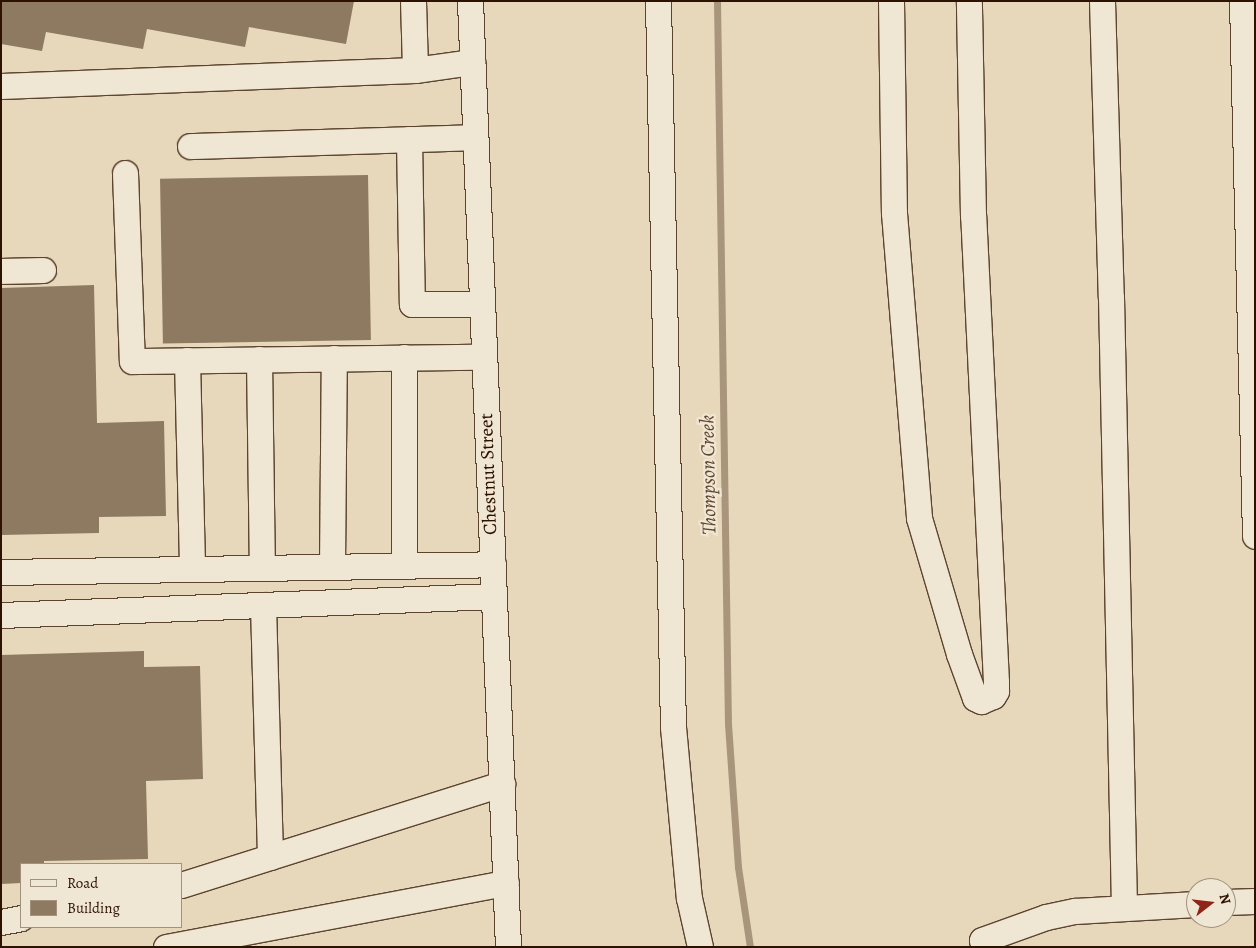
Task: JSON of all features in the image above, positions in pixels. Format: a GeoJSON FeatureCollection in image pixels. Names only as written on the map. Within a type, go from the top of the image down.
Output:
{"type":"FeatureCollection","features":[{"type":"Feature","properties":{"kind":"street"},"geometry":{"type":"LineString","coordinates":[[413,1],[415,70]]}},
{"type":"Feature","properties":{"kind":"street","name":"Chestnut Street"},"geometry":{"type":"LineString","coordinates":[[470,1],[508,947]]}},
{"type":"Feature","properties":{"kind":"street"},"geometry":{"type":"LineString","coordinates":[[658,1],[673,727],[689,898],[700,947]]}},
{"type":"Feature","properties":{"kind":"street"},"geometry":{"type":"LineString","coordinates":[[891,1],[894,213],[919,518],[959,654],[975,698],[981,700],[993,696],[996,691],[996,682],[973,216],[969,1]]}},
{"type":"Feature","properties":{"kind":"street"},"geometry":{"type":"LineString","coordinates":[[1102,1],[1112,307],[1124,908]]}},
{"type":"Feature","properties":{"kind":"street"},"geometry":{"type":"LineString","coordinates":[[1242,1],[1255,536]]}},
{"type":"Feature","properties":{"kind":"street"},"geometry":{"type":"LineString","coordinates":[[1,86],[415,70],[472,62]]}},
{"type":"Feature","properties":{"kind":"street"},"geometry":{"type":"LineString","coordinates":[[190,146],[475,137]]}},
{"type":"Feature","properties":{"kind":"street"},"geometry":{"type":"LineString","coordinates":[[409,139],[412,304],[482,304]]}},
{"type":"Feature","properties":{"kind":"street"},"geometry":{"type":"LineString","coordinates":[[125,172],[132,361],[484,357]]}},
{"type":"Feature","properties":{"kind":"street"},"geometry":{"type":"LineString","coordinates":[[1,271],[42,270]]}},
{"type":"Feature","properties":{"kind":"street"},"geometry":{"type":"LineString","coordinates":[[404,357],[404,566]]}},
{"type":"Feature","properties":{"kind":"street"},"geometry":{"type":"LineString","coordinates":[[332,567],[334,358]]}},
{"type":"Feature","properties":{"kind":"street"},"geometry":{"type":"LineString","coordinates":[[258,359],[262,568]]}},
{"type":"Feature","properties":{"kind":"street"},"geometry":{"type":"LineString","coordinates":[[187,360],[192,570]]}},
{"type":"Feature","properties":{"kind":"street"},"geometry":{"type":"LineString","coordinates":[[1,572],[493,564]]}},
{"type":"Feature","properties":{"kind":"street"},"geometry":{"type":"LineString","coordinates":[[1,615],[494,596]]}},
{"type":"Feature","properties":{"kind":"street"},"geometry":{"type":"LineString","coordinates":[[263,605],[270,857]]}},
{"type":"Feature","properties":{"kind":"street"},"geometry":{"type":"LineString","coordinates":[[182,885],[502,784]]}},
{"type":"Feature","properties":{"kind":"street"},"geometry":{"type":"LineString","coordinates":[[166,947],[506,883]]}},
{"type":"Feature","properties":{"kind":"street"},"geometry":{"type":"LineString","coordinates":[[1236,902],[1255,901]]}},
{"type":"Feature","properties":{"kind":"street"},"geometry":{"type":"LineString","coordinates":[[979,945],[1046,917],[1075,910],[1186,905]]}},
{"type":"Feature","properties":{"kind":"street"},"geometry":{"type":"LineString","coordinates":[[1,922],[20,918]]}},
{"type":"Feature","properties":{"kind":"building"},"geometry":{"type":"Polygon","coordinates":[[[1,1],[354,1],[346,44],[249,27],[245,47],[147,29],[143,49],[46,32],[42,51],[1,44],[1,1]]]}},
{"type":"Feature","properties":{"kind":"building"},"geometry":{"type":"Polygon","coordinates":[[[368,175],[371,340],[163,344],[160,179],[368,175]]]}},
{"type":"Feature","properties":{"kind":"building"},"geometry":{"type":"Polygon","coordinates":[[[94,285],[97,423],[164,421],[166,516],[99,517],[99,533],[1,535],[1,288],[94,285]]]}},
{"type":"Feature","properties":{"kind":"building"},"geometry":{"type":"Polygon","coordinates":[[[144,651],[144,667],[200,666],[203,779],[146,781],[148,859],[20,863],[20,883],[1,884],[1,655],[144,651]]]}},
{"type":"Feature","properties":{"kind":"waterway","name":"Thompson Creek"},"geometry":{"type":"LineString","coordinates":[[717,1],[728,724],[738,867],[750,947]]}}]}
